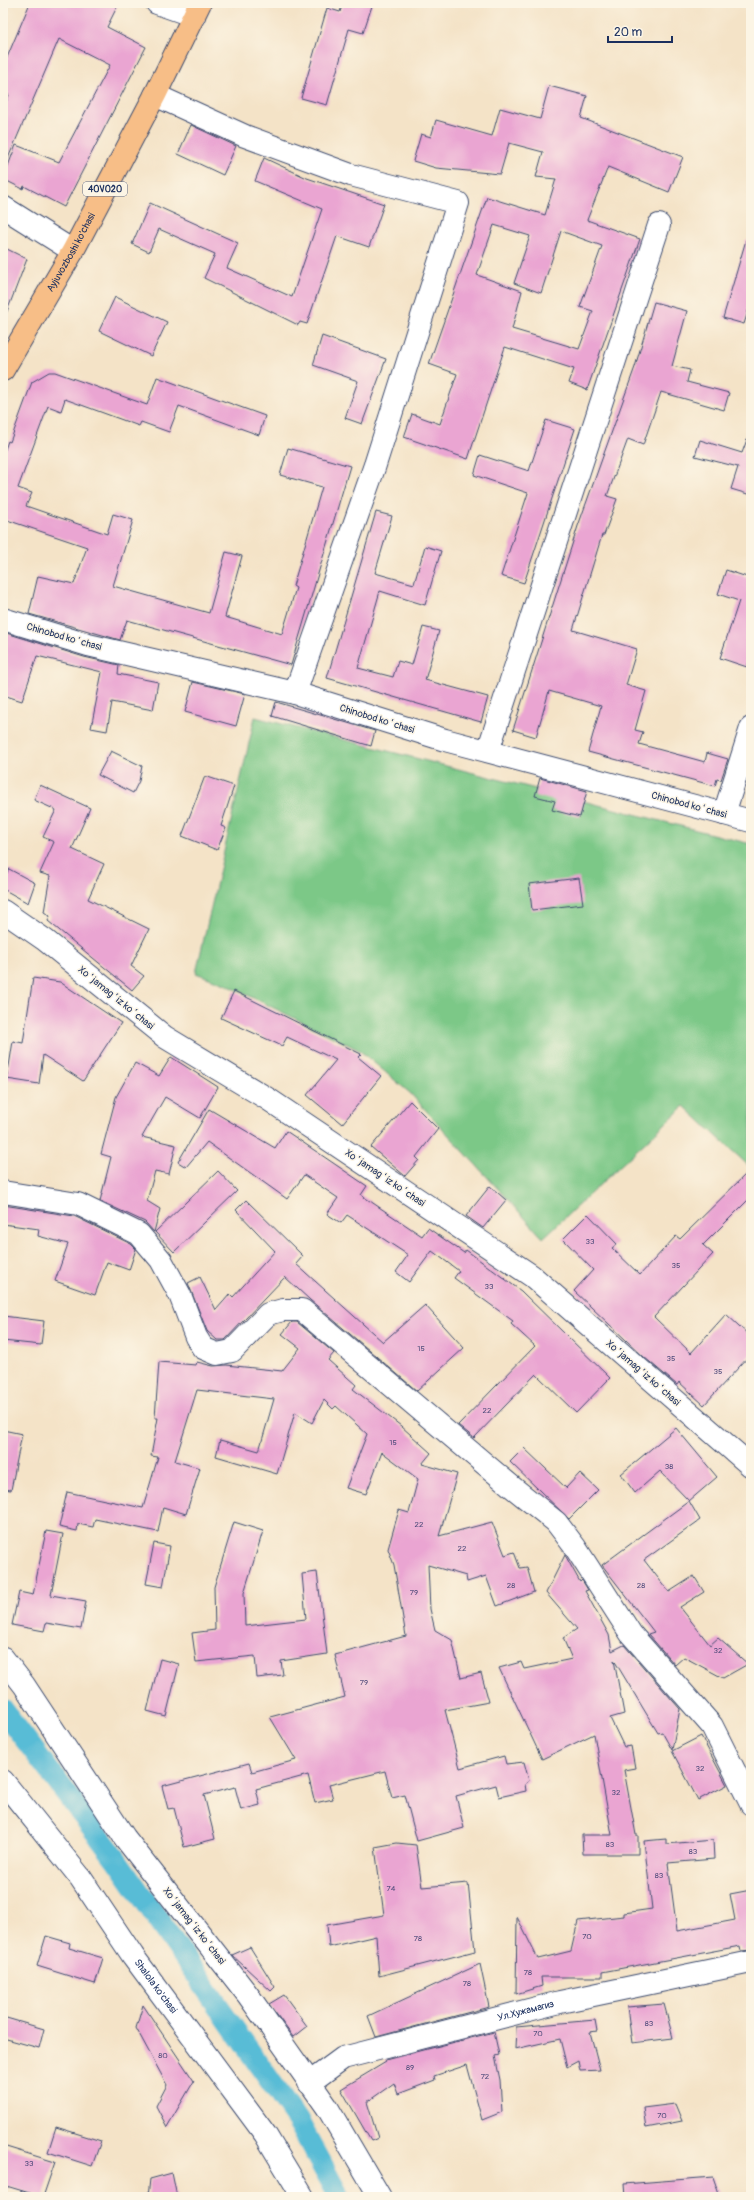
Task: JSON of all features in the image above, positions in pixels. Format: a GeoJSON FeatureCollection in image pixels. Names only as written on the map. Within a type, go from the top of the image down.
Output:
{"type":"FeatureCollection","features":[{"type":"Feature","properties":{"kind":"main road","name":"Ayjuvozboshi ko'chasi"},"geometry":{"type":"LineString","coordinates":[[3,370],[73,251],[155,95],[197,10]]}},
{"type":"Feature","properties":{"kind":"street"},"geometry":{"type":"LineString","coordinates":[[157,3],[197,10]]}},
{"type":"Feature","properties":{"kind":"street"},"geometry":{"type":"LineString","coordinates":[[155,95],[245,136],[351,175],[458,203],[375,465],[295,693]]}},
{"type":"Feature","properties":{"kind":"street"},"geometry":{"type":"LineString","coordinates":[[3,207],[73,251]]}},
{"type":"Feature","properties":{"kind":"street"},"geometry":{"type":"LineString","coordinates":[[488,751],[658,225]]}},
{"type":"Feature","properties":{"kind":"street","name":"Chinobod koʻchasi"},"geometry":{"type":"LineString","coordinates":[[3,619],[88,645],[295,693],[488,751],[751,822]]}},
{"type":"Feature","properties":{"kind":"street"},"geometry":{"type":"LineString","coordinates":[[724,814],[751,728]]}},
{"type":"Feature","properties":{"kind":"street","name":"Xoʻjamagʻiz koʻchasi"},"geometry":{"type":"LineString","coordinates":[[3,911],[45,940],[165,1037],[268,1099],[532,1276],[751,1466]]}},
{"type":"Feature","properties":{"kind":"street"},"geometry":{"type":"LineString","coordinates":[[3,1192],[78,1204],[139,1234],[161,1260],[203,1348],[217,1354],[232,1351],[268,1314],[283,1310],[302,1310],[556,1522],[575,1547],[632,1634],[712,1726],[751,1804]]}},
{"type":"Feature","properties":{"kind":"street","name":"Xoʻjamagʻiz koʻchasi"},"geometry":{"type":"LineString","coordinates":[[3,1658],[24,1685],[125,1838],[248,1995],[327,2107],[380,2197]]}},
{"type":"Feature","properties":{"kind":"street","name":"Shalola ko'chasi"},"geometry":{"type":"LineString","coordinates":[[3,1781],[80,1876],[133,1956],[265,2134],[303,2197]]}},
{"type":"Feature","properties":{"kind":"street","name":"Ул.Хужамагиз"},"geometry":{"type":"LineString","coordinates":[[309,2083],[343,2058],[560,2002],[751,1962]]}},
{"type":"Feature","properties":{"kind":"green space"},"geometry":{"type":"Polygon","coordinates":[[[255,717],[751,844],[751,1168],[684,1106],[543,1238],[410,1093],[359,1050],[225,984],[196,973],[255,717]]]}},
{"type":"Feature","properties":{"kind":"building"},"geometry":{"type":"Polygon","coordinates":[[[30,3],[119,3],[107,27],[146,47],[64,207],[24,186],[23,189],[3,179],[16,145],[59,162],[110,65],[59,39],[3,170],[3,109],[9,95],[3,93],[3,67],[30,3]]]}},
{"type":"Feature","properties":{"kind":"building"},"geometry":{"type":"Polygon","coordinates":[[[343,3],[373,3],[363,33],[349,29],[327,105],[301,98],[327,8],[340,12],[343,3]]]}},
{"type":"Feature","properties":{"kind":"building"},"geometry":{"type":"Polygon","coordinates":[[[549,86],[587,96],[581,118],[683,157],[669,192],[608,167],[587,220],[640,239],[587,390],[569,383],[574,369],[505,347],[468,459],[404,437],[412,414],[440,424],[457,374],[429,364],[487,197],[545,215],[556,179],[536,177],[543,152],[509,143],[500,174],[436,168],[413,161],[421,134],[431,137],[436,120],[492,136],[500,108],[540,119],[549,86]],[[494,225],[477,275],[522,291],[512,329],[579,349],[593,311],[580,307],[602,246],[561,231],[541,293],[514,283],[530,236],[494,225]]]}},
{"type":"Feature","properties":{"kind":"building"},"geometry":{"type":"Polygon","coordinates":[[[191,125],[236,146],[223,175],[178,154],[191,125]]]}},
{"type":"Feature","properties":{"kind":"building"},"geometry":{"type":"Polygon","coordinates":[[[264,158],[307,178],[384,204],[369,247],[337,236],[307,324],[300,322],[298,325],[204,278],[215,254],[159,229],[149,252],[132,244],[150,203],[238,243],[227,268],[292,297],[322,209],[255,181],[264,158]]]}},
{"type":"Feature","properties":{"kind":"building"},"geometry":{"type":"Polygon","coordinates":[[[746,240],[751,240],[751,302],[744,324],[723,318],[746,240]]]}},
{"type":"Feature","properties":{"kind":"building"},"geometry":{"type":"Polygon","coordinates":[[[3,247],[27,259],[6,314],[3,313],[3,247]]]}},
{"type":"Feature","properties":{"kind":"building"},"geometry":{"type":"Polygon","coordinates":[[[115,297],[167,322],[151,356],[99,331],[115,297]]]}},
{"type":"Feature","properties":{"kind":"building"},"geometry":{"type":"Polygon","coordinates":[[[654,302],[687,311],[672,366],[690,370],[687,382],[729,393],[724,410],[661,392],[643,445],[628,439],[607,496],[617,499],[604,535],[602,535],[573,630],[637,649],[626,685],[646,691],[635,730],[643,732],[639,744],[705,762],[707,753],[728,759],[721,780],[717,779],[715,786],[588,752],[601,706],[549,691],[536,737],[513,730],[578,526],[635,367],[654,302]]]}},
{"type":"Feature","properties":{"kind":"building"},"geometry":{"type":"Polygon","coordinates":[[[322,336],[386,359],[362,424],[345,418],[358,381],[313,365],[322,336]]]}},
{"type":"Feature","properties":{"kind":"building"},"geometry":{"type":"Polygon","coordinates":[[[49,372],[55,372],[147,405],[157,377],[265,416],[259,435],[179,406],[169,432],[141,422],[139,426],[65,399],[61,411],[48,406],[18,488],[32,493],[26,506],[107,534],[113,514],[133,520],[113,586],[209,613],[226,552],[242,556],[225,617],[282,634],[296,588],[293,586],[322,487],[280,475],[288,448],[350,466],[291,665],[127,620],[120,640],[29,614],[38,576],[74,584],[87,547],[7,520],[5,524],[3,524],[3,455],[8,441],[10,442],[32,382],[49,372]]]}},
{"type":"Feature","properties":{"kind":"building"},"geometry":{"type":"Polygon","coordinates":[[[546,420],[575,429],[524,583],[501,576],[528,493],[474,475],[480,455],[529,471],[546,420]]]}},
{"type":"Feature","properties":{"kind":"building"},"geometry":{"type":"Polygon","coordinates":[[[748,437],[751,438],[751,495],[731,489],[738,467],[695,456],[700,440],[742,453],[748,437]]]}},
{"type":"Feature","properties":{"kind":"building"},"geometry":{"type":"Polygon","coordinates":[[[376,512],[392,516],[375,573],[414,584],[425,546],[441,551],[425,605],[380,591],[358,668],[393,677],[398,661],[412,665],[423,627],[439,631],[425,680],[488,697],[481,722],[327,678],[376,512]]]}},
{"type":"Feature","properties":{"kind":"building"},"geometry":{"type":"Polygon","coordinates":[[[726,570],[747,577],[748,574],[751,575],[751,656],[747,667],[720,658],[739,601],[718,594],[726,570]]]}},
{"type":"Feature","properties":{"kind":"building"},"geometry":{"type":"Polygon","coordinates":[[[3,632],[84,657],[119,665],[118,674],[158,682],[153,710],[112,702],[107,731],[91,728],[102,672],[37,656],[22,701],[3,695],[3,632]]]}},
{"type":"Feature","properties":{"kind":"building"},"geometry":{"type":"Polygon","coordinates":[[[193,682],[245,694],[236,726],[185,712],[193,682]]]}},
{"type":"Feature","properties":{"kind":"building"},"geometry":{"type":"Polygon","coordinates":[[[276,702],[375,731],[371,746],[272,716],[276,702]]]}},
{"type":"Feature","properties":{"kind":"building"},"geometry":{"type":"Polygon","coordinates":[[[111,751],[142,766],[139,781],[133,793],[98,775],[111,751]]]}},
{"type":"Feature","properties":{"kind":"building"},"geometry":{"type":"Polygon","coordinates":[[[205,776],[234,786],[221,826],[226,828],[217,850],[182,836],[205,776]]]}},
{"type":"Feature","properties":{"kind":"building"},"geometry":{"type":"Polygon","coordinates":[[[540,778],[587,791],[580,817],[552,810],[555,801],[535,796],[540,778]]]}},
{"type":"Feature","properties":{"kind":"building"},"geometry":{"type":"Polygon","coordinates":[[[40,785],[90,808],[72,849],[104,864],[88,899],[149,929],[131,966],[144,976],[132,990],[48,921],[50,916],[44,912],[50,876],[40,873],[54,842],[43,837],[56,810],[34,800],[40,785]]]}},
{"type":"Feature","properties":{"kind":"building"},"geometry":{"type":"Polygon","coordinates":[[[9,869],[35,883],[28,903],[3,889],[3,880],[9,869]]]}},
{"type":"Feature","properties":{"kind":"building"},"geometry":{"type":"Polygon","coordinates":[[[579,878],[583,904],[532,910],[529,884],[579,878]]]}},
{"type":"Feature","properties":{"kind":"building"},"geometry":{"type":"Polygon","coordinates":[[[33,978],[60,982],[121,1023],[83,1081],[43,1055],[39,1084],[7,1079],[13,1041],[23,1043],[33,978]]]}},
{"type":"Feature","properties":{"kind":"building"},"geometry":{"type":"Polygon","coordinates":[[[234,991],[361,1054],[358,1057],[381,1076],[342,1124],[307,1095],[336,1060],[287,1037],[282,1046],[221,1018],[234,991]]]}},
{"type":"Feature","properties":{"kind":"building"},"geometry":{"type":"Polygon","coordinates":[[[171,1057],[218,1087],[200,1118],[165,1097],[142,1137],[176,1145],[169,1174],[155,1171],[147,1201],[160,1209],[154,1232],[145,1222],[100,1201],[111,1157],[101,1154],[116,1097],[135,1063],[159,1076],[171,1057]]]}},
{"type":"Feature","properties":{"kind":"building"},"geometry":{"type":"Polygon","coordinates":[[[410,1101],[438,1129],[416,1157],[419,1160],[405,1176],[371,1147],[410,1101]]]}},
{"type":"Feature","properties":{"kind":"building"},"geometry":{"type":"Polygon","coordinates":[[[209,1109],[275,1148],[286,1131],[367,1186],[361,1195],[422,1236],[428,1228],[464,1253],[466,1250],[521,1291],[610,1378],[576,1413],[536,1374],[474,1438],[458,1425],[535,1346],[511,1324],[513,1321],[454,1278],[459,1271],[432,1251],[409,1282],[396,1272],[408,1255],[347,1215],[341,1223],[327,1214],[338,1198],[304,1175],[287,1199],[207,1142],[186,1167],[178,1162],[209,1109]]]}},
{"type":"Feature","properties":{"kind":"building"},"geometry":{"type":"Polygon","coordinates":[[[751,1169],[751,1197],[703,1245],[713,1254],[654,1317],[691,1353],[726,1314],[751,1337],[751,1354],[704,1405],[679,1382],[677,1385],[644,1357],[574,1291],[593,1270],[563,1239],[588,1214],[617,1244],[612,1248],[640,1275],[676,1236],[680,1239],[751,1169]]]}},
{"type":"Feature","properties":{"kind":"building"},"geometry":{"type":"Polygon","coordinates":[[[218,1171],[237,1191],[174,1252],[155,1232],[218,1171]]]}},
{"type":"Feature","properties":{"kind":"building"},"geometry":{"type":"Polygon","coordinates":[[[490,1186],[506,1200],[483,1228],[466,1216],[490,1186]]]}},
{"type":"Feature","properties":{"kind":"building"},"geometry":{"type":"Polygon","coordinates":[[[246,1200],[303,1256],[296,1264],[383,1342],[425,1305],[464,1348],[417,1391],[285,1277],[225,1340],[217,1340],[207,1331],[188,1283],[200,1277],[216,1310],[230,1294],[233,1297],[275,1251],[236,1210],[246,1200]]]}},
{"type":"Feature","properties":{"kind":"building"},"geometry":{"type":"Polygon","coordinates":[[[3,1205],[74,1216],[131,1244],[136,1249],[129,1270],[107,1262],[95,1295],[55,1281],[68,1244],[38,1236],[39,1229],[3,1224],[3,1205]]]}},
{"type":"Feature","properties":{"kind":"building"},"geometry":{"type":"Polygon","coordinates":[[[3,1316],[44,1321],[41,1345],[3,1341],[3,1316]]]}},
{"type":"Feature","properties":{"kind":"building"},"geometry":{"type":"Polygon","coordinates":[[[292,1322],[297,1322],[334,1353],[328,1360],[356,1385],[353,1389],[401,1426],[431,1453],[422,1464],[457,1474],[439,1536],[492,1522],[505,1555],[514,1552],[520,1568],[527,1567],[534,1592],[497,1606],[486,1576],[467,1582],[466,1576],[428,1565],[430,1609],[435,1630],[452,1640],[461,1678],[481,1673],[489,1702],[445,1710],[460,1768],[504,1756],[506,1764],[524,1762],[529,1781],[525,1784],[526,1791],[499,1797],[496,1785],[456,1796],[464,1828],[417,1841],[405,1795],[392,1798],[385,1771],[329,1785],[333,1799],[315,1803],[308,1775],[256,1789],[260,1805],[241,1810],[235,1787],[204,1795],[215,1839],[184,1847],[174,1808],[168,1809],[162,1786],[249,1763],[252,1772],[296,1760],[270,1717],[345,1697],[335,1655],[406,1636],[394,1565],[388,1549],[399,1510],[409,1513],[418,1479],[382,1452],[366,1494],[346,1488],[367,1434],[336,1406],[333,1409],[324,1400],[312,1423],[295,1412],[277,1474],[216,1456],[220,1440],[259,1451],[274,1399],[197,1390],[175,1461],[200,1468],[186,1514],[163,1507],[158,1532],[95,1519],[93,1527],[78,1524],[77,1531],[59,1527],[67,1492],[143,1508],[158,1457],[151,1456],[158,1418],[155,1418],[159,1362],[196,1365],[197,1362],[213,1366],[226,1365],[282,1371],[300,1348],[282,1334],[292,1322]]]}},
{"type":"Feature","properties":{"kind":"building"},"geometry":{"type":"Polygon","coordinates":[[[676,1428],[717,1477],[689,1501],[660,1471],[635,1493],[621,1474],[676,1428]]]}},
{"type":"Feature","properties":{"kind":"building"},"geometry":{"type":"Polygon","coordinates":[[[3,1430],[22,1434],[11,1490],[3,1489],[3,1430]]]}},
{"type":"Feature","properties":{"kind":"building"},"geometry":{"type":"Polygon","coordinates":[[[524,1448],[566,1488],[580,1473],[598,1490],[569,1519],[510,1462],[524,1448]]]}},
{"type":"Feature","properties":{"kind":"building"},"geometry":{"type":"Polygon","coordinates":[[[689,1501],[700,1520],[644,1560],[669,1592],[694,1576],[704,1592],[680,1607],[710,1645],[718,1638],[748,1664],[723,1678],[684,1657],[675,1665],[648,1634],[654,1632],[602,1565],[689,1501]]]}},
{"type":"Feature","properties":{"kind":"building"},"geometry":{"type":"Polygon","coordinates":[[[234,1522],[263,1531],[244,1593],[245,1626],[306,1619],[302,1574],[317,1572],[327,1654],[281,1661],[283,1675],[257,1678],[255,1656],[196,1662],[192,1633],[215,1630],[214,1587],[234,1522]]]}},
{"type":"Feature","properties":{"kind":"building"},"geometry":{"type":"Polygon","coordinates":[[[46,1531],[63,1534],[51,1595],[86,1601],[81,1629],[46,1623],[44,1631],[12,1625],[19,1592],[33,1595],[46,1531]]]}},
{"type":"Feature","properties":{"kind":"building"},"geometry":{"type":"Polygon","coordinates":[[[154,1543],[170,1546],[163,1587],[146,1584],[154,1543]]]}},
{"type":"Feature","properties":{"kind":"building"},"geometry":{"type":"Polygon","coordinates":[[[565,1555],[580,1582],[582,1580],[588,1590],[585,1591],[609,1635],[612,1651],[624,1645],[680,1709],[672,1750],[662,1732],[658,1733],[614,1660],[624,1714],[610,1718],[624,1747],[631,1746],[635,1768],[624,1770],[636,1835],[638,1835],[638,1854],[583,1854],[582,1835],[612,1835],[594,1734],[542,1759],[499,1668],[521,1662],[524,1669],[572,1659],[563,1638],[577,1629],[546,1593],[565,1555]]]}},
{"type":"Feature","properties":{"kind":"building"},"geometry":{"type":"Polygon","coordinates":[[[160,1659],[179,1664],[166,1716],[147,1711],[160,1659]]]}},
{"type":"Feature","properties":{"kind":"building"},"geometry":{"type":"Polygon","coordinates":[[[701,1736],[727,1785],[698,1800],[672,1751],[701,1736]]]}},
{"type":"Feature","properties":{"kind":"building"},"geometry":{"type":"Polygon","coordinates":[[[666,1839],[666,1844],[713,1840],[714,1859],[668,1863],[677,1931],[735,1920],[730,1894],[751,1890],[751,1950],[741,1951],[740,1946],[602,1972],[602,1977],[541,1977],[542,1986],[516,1994],[517,1917],[538,1959],[571,1951],[578,1921],[624,1916],[624,1913],[652,1909],[644,1841],[666,1839]]]}},
{"type":"Feature","properties":{"kind":"building"},"geometry":{"type":"Polygon","coordinates":[[[397,1843],[416,1845],[422,1887],[468,1883],[475,1951],[379,1976],[376,1936],[329,1947],[327,1925],[384,1915],[375,1847],[397,1843]]]}},
{"type":"Feature","properties":{"kind":"building"},"geometry":{"type":"Polygon","coordinates":[[[46,1936],[70,1943],[69,1948],[103,1958],[95,1984],[37,1966],[46,1936]]]}},
{"type":"Feature","properties":{"kind":"building"},"geometry":{"type":"Polygon","coordinates":[[[250,1947],[275,1987],[271,1991],[232,1955],[250,1947]]]}},
{"type":"Feature","properties":{"kind":"building"},"geometry":{"type":"Polygon","coordinates":[[[480,1964],[489,2007],[376,2037],[368,2016],[480,1964]]]}},
{"type":"Feature","properties":{"kind":"building"},"geometry":{"type":"Polygon","coordinates":[[[284,1995],[307,2026],[293,2037],[269,2004],[284,1995]]]}},
{"type":"Feature","properties":{"kind":"building"},"geometry":{"type":"Polygon","coordinates":[[[664,2004],[673,2038],[632,2043],[627,2007],[664,2004]]]}},
{"type":"Feature","properties":{"kind":"building"},"geometry":{"type":"Polygon","coordinates":[[[143,2005],[194,2081],[167,2127],[156,2106],[167,2085],[136,2028],[143,2005]]]}},
{"type":"Feature","properties":{"kind":"building"},"geometry":{"type":"Polygon","coordinates":[[[3,2017],[44,2029],[39,2048],[3,2038],[3,2017]]]}},
{"type":"Feature","properties":{"kind":"building"},"geometry":{"type":"Polygon","coordinates":[[[595,2020],[597,2031],[590,2032],[600,2070],[580,2071],[578,2061],[567,2067],[560,2039],[515,2049],[516,2027],[595,2020]]]}},
{"type":"Feature","properties":{"kind":"building"},"geometry":{"type":"Polygon","coordinates":[[[494,2032],[499,2055],[495,2056],[500,2080],[502,2112],[482,2120],[467,2065],[434,2076],[435,2080],[398,2094],[394,2083],[367,2102],[378,2138],[371,2141],[341,2089],[386,2062],[385,2060],[494,2032]]]}},
{"type":"Feature","properties":{"kind":"building"},"geometry":{"type":"Polygon","coordinates":[[[675,2104],[682,2121],[646,2128],[643,2108],[675,2104]]]}},
{"type":"Feature","properties":{"kind":"building"},"geometry":{"type":"Polygon","coordinates":[[[56,2127],[101,2141],[92,2166],[48,2152],[56,2127]]]}},
{"type":"Feature","properties":{"kind":"building"},"geometry":{"type":"Polygon","coordinates":[[[3,2146],[55,2162],[43,2197],[3,2185],[3,2146]]]}},
{"type":"Feature","properties":{"kind":"building"},"geometry":{"type":"Polygon","coordinates":[[[172,2173],[177,2197],[148,2197],[150,2179],[172,2173]]]}},
{"type":"Feature","properties":{"kind":"building"},"geometry":{"type":"Polygon","coordinates":[[[713,2177],[720,2197],[625,2197],[624,2184],[713,2177]]]}},
{"type":"Feature","properties":{"kind":"waterway"},"geometry":{"type":"LineString","coordinates":[[3,1710],[116,1859],[298,2121],[339,2197]]}}]}
